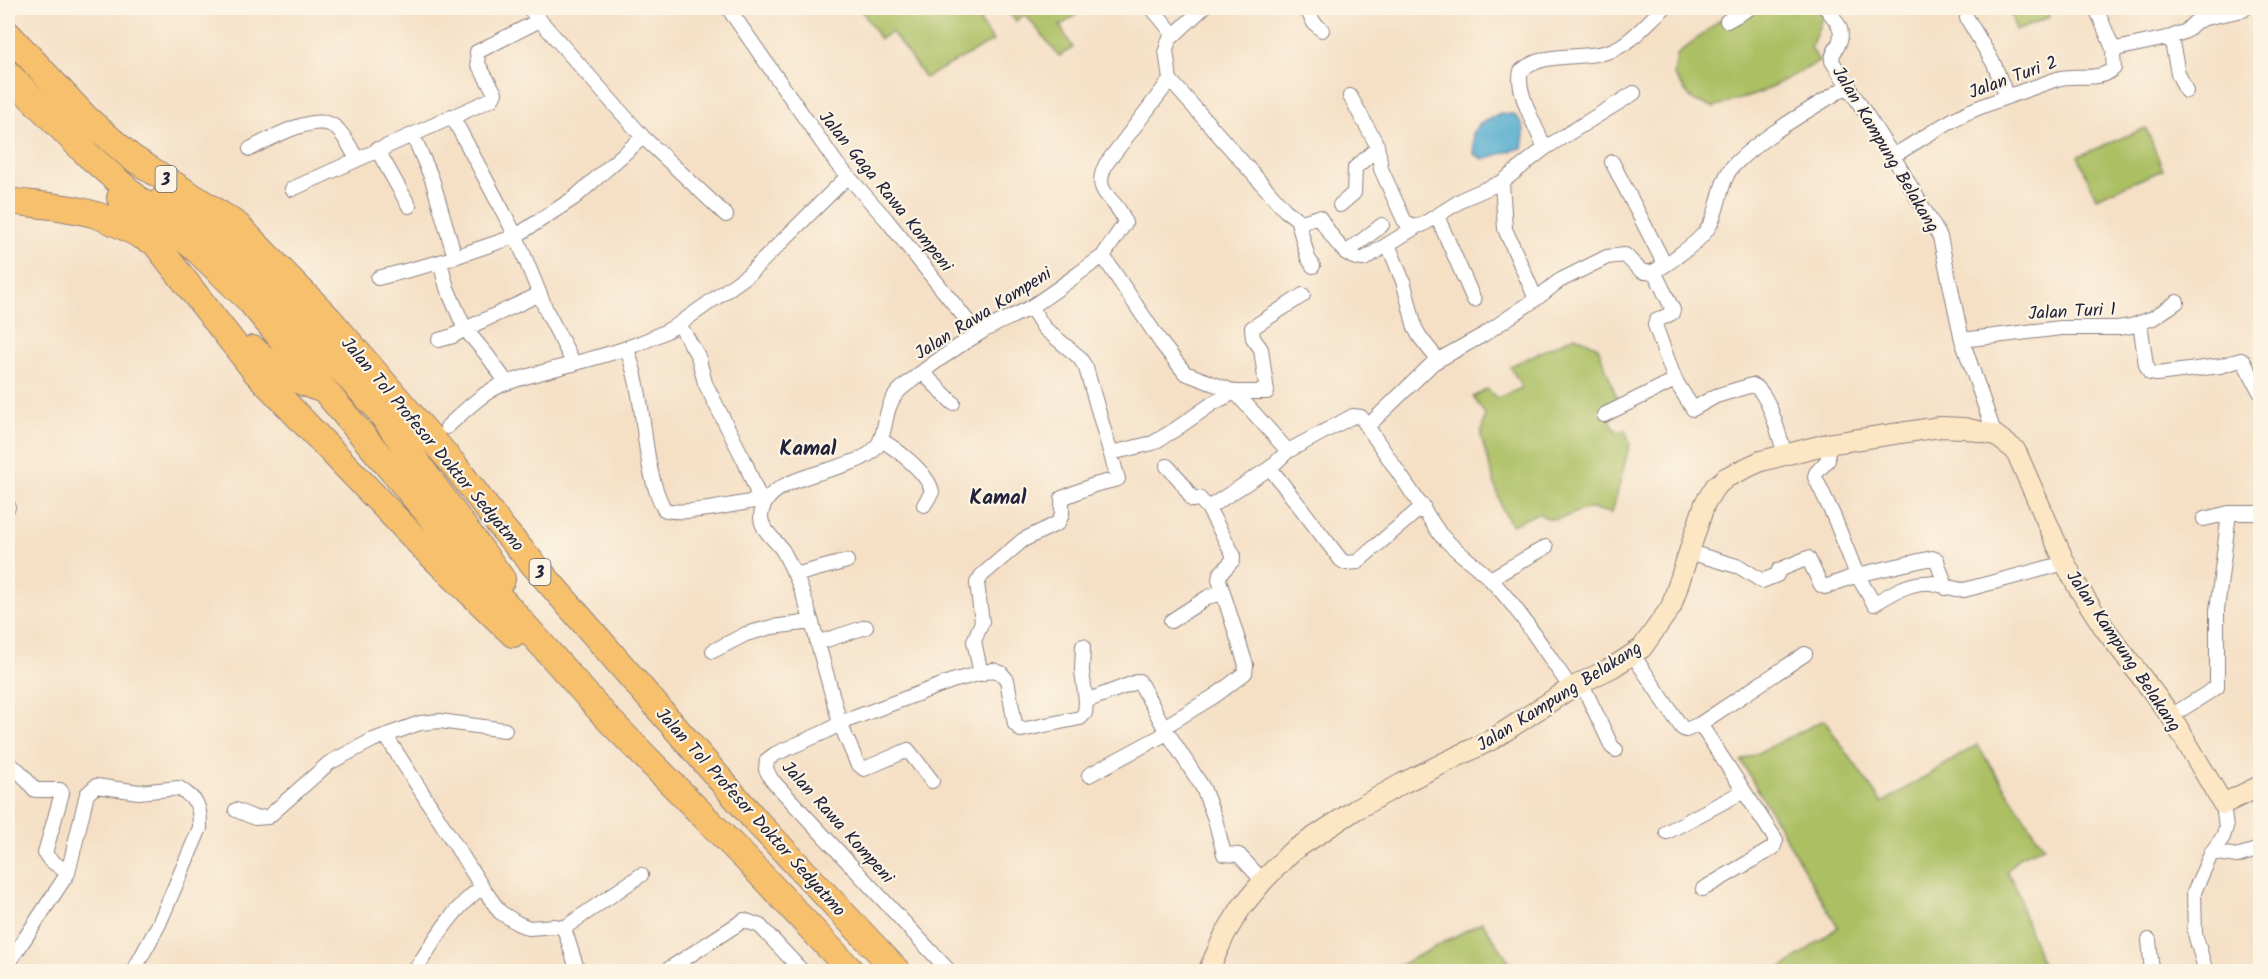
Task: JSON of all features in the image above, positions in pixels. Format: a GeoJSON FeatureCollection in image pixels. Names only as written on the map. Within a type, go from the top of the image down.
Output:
{"type":"FeatureCollection","features":[{"type":"Feature","properties":{"kind":"highway","name":"Jalan Tol Profesor Doktor Sedyatmo"},"geometry":{"type":"LineString","coordinates":[[8,34],[95,126],[130,157],[237,225],[329,319],[455,466],[502,528],[757,822],[898,972]]}},
{"type":"Feature","properties":{"kind":"highway","name":"Jalan Tol Profesor Doktor Sedyatmo"},"geometry":{"type":"LineString","coordinates":[[8,74],[87,154],[199,252],[249,300],[478,573],[607,718],[747,860],[852,972]]}},
{"type":"Feature","properties":{"kind":"highway"},"geometry":{"type":"LineString","coordinates":[[87,154],[255,371],[417,541],[554,674],[607,718]]}},
{"type":"Feature","properties":{"kind":"highway"},"geometry":{"type":"LineString","coordinates":[[87,154],[204,231],[259,280],[378,409],[517,598],[573,680]]}},
{"type":"Feature","properties":{"kind":"highway"},"geometry":{"type":"LineString","coordinates":[[8,201],[86,212],[123,226],[155,244]]}},
{"type":"Feature","properties":{"kind":"highway"},"geometry":{"type":"LineString","coordinates":[[187,282],[236,333],[276,369],[298,382],[325,390]]}},
{"type":"Feature","properties":{"kind":"street"},"geometry":{"type":"LineString","coordinates":[[529,8],[643,136],[726,215]]}},
{"type":"Feature","properties":{"kind":"street","name":"Jalan Gaga Rawa Kompeni"},"geometry":{"type":"LineString","coordinates":[[728,8],[847,177],[886,219],[970,324],[982,331]]}},
{"type":"Feature","properties":{"kind":"street"},"geometry":{"type":"LineString","coordinates":[[1152,8],[1174,35]]}},
{"type":"Feature","properties":{"kind":"street"},"geometry":{"type":"LineString","coordinates":[[1203,8],[1169,40],[1166,50],[1170,80],[1240,161],[1298,222],[1308,258],[1313,266]]}},
{"type":"Feature","properties":{"kind":"street"},"geometry":{"type":"LineString","coordinates":[[1306,8],[1314,23],[1322,30]]}},
{"type":"Feature","properties":{"kind":"street"},"geometry":{"type":"LineString","coordinates":[[1545,148],[1531,118],[1520,84],[1521,70],[1544,60],[1600,54],[1612,50],[1624,44],[1664,8]]}},
{"type":"Feature","properties":{"kind":"street"},"geometry":{"type":"LineString","coordinates":[[1727,21],[1750,8]]}},
{"type":"Feature","properties":{"kind":"street","name":"Jalan Kampung Belakang"},"geometry":{"type":"LineString","coordinates":[[1826,8],[1842,31],[1832,59],[1893,156],[1940,237],[1962,340],[1995,435]]}},
{"type":"Feature","properties":{"kind":"street"},"geometry":{"type":"LineString","coordinates":[[2096,8],[2114,51],[2170,37],[2186,31],[2195,22],[2205,18],[2245,8]]}},
{"type":"Feature","properties":{"kind":"street"},"geometry":{"type":"LineString","coordinates":[[1967,18],[1994,64],[2007,97]]}},
{"type":"Feature","properties":{"kind":"street"},"geometry":{"type":"LineString","coordinates":[[292,189],[492,99],[495,93],[478,64],[477,52],[540,20]]}},
{"type":"Feature","properties":{"kind":"street"},"geometry":{"type":"LineString","coordinates":[[2170,37],[2178,73],[2186,92]]}},
{"type":"Feature","properties":{"kind":"street","name":"Jalan Turi 2"},"geometry":{"type":"LineString","coordinates":[[1893,156],[1965,114],[2007,97],[2068,75],[2086,78],[2110,72],[2114,68],[2114,51]]}},
{"type":"Feature","properties":{"kind":"street"},"geometry":{"type":"LineString","coordinates":[[1170,80],[1106,164],[1100,176],[1100,184],[1125,223],[1103,256],[1162,344],[1185,373],[1235,392],[1267,392],[1261,349],[1253,338],[1252,328],[1303,295]]}},
{"type":"Feature","properties":{"kind":"street"},"geometry":{"type":"LineString","coordinates":[[1369,425],[1421,373],[1438,360],[1483,335],[1559,281],[1607,257],[1625,255],[1642,271],[1660,268],[1693,244],[1710,225],[1725,178],[1736,163],[1802,114],[1849,85]]}},
{"type":"Feature","properties":{"kind":"street"},"geometry":{"type":"LineString","coordinates":[[1298,222],[1319,217],[1346,253],[1362,260],[1465,198],[1502,182],[1545,148],[1634,93]]}},
{"type":"Feature","properties":{"kind":"street"},"geometry":{"type":"LineString","coordinates":[[1350,96],[1377,145],[1381,169],[1404,220],[1408,225],[1416,227]]}},
{"type":"Feature","properties":{"kind":"street"},"geometry":{"type":"LineString","coordinates":[[452,116],[516,236],[540,294],[574,364]]}},
{"type":"Feature","properties":{"kind":"street"},"geometry":{"type":"LineString","coordinates":[[250,149],[306,124],[327,123],[336,127],[357,159]]}},
{"type":"Feature","properties":{"kind":"street"},"geometry":{"type":"LineString","coordinates":[[412,135],[432,179],[455,257]]}},
{"type":"Feature","properties":{"kind":"street"},"geometry":{"type":"LineString","coordinates":[[378,278],[440,262],[516,236],[574,198],[643,136]]}},
{"type":"Feature","properties":{"kind":"street"},"geometry":{"type":"LineString","coordinates":[[377,149],[409,206]]}},
{"type":"Feature","properties":{"kind":"street"},"geometry":{"type":"LineString","coordinates":[[1340,206],[1354,193],[1355,168],[1373,152],[1378,152]]}},
{"type":"Feature","properties":{"kind":"street"},"geometry":{"type":"LineString","coordinates":[[1612,162],[1660,268],[1673,310],[1656,321],[1655,325],[1675,380],[1693,409],[1716,396],[1752,385],[1757,386],[1768,402],[1785,454]]}},
{"type":"Feature","properties":{"kind":"street"},"geometry":{"type":"LineString","coordinates":[[447,427],[474,402],[507,383],[627,348],[679,324],[748,275],[847,177]]}},
{"type":"Feature","properties":{"kind":"street"},"geometry":{"type":"LineString","coordinates":[[1502,182],[1505,229],[1536,299]]}},
{"type":"Feature","properties":{"kind":"street"},"geometry":{"type":"LineString","coordinates":[[1437,216],[1474,300]]}},
{"type":"Feature","properties":{"kind":"street"},"geometry":{"type":"LineString","coordinates":[[1346,253],[1382,225]]}},
{"type":"Feature","properties":{"kind":"street"},"geometry":{"type":"LineString","coordinates":[[1388,244],[1404,284],[1415,328],[1438,360]]}},
{"type":"Feature","properties":{"kind":"street","name":"Jalan Rawa Kompeni"},"geometry":{"type":"LineString","coordinates":[[881,440],[889,403],[900,390],[982,331],[1030,307],[1103,256]]}},
{"type":"Feature","properties":{"kind":"street"},"geometry":{"type":"LineString","coordinates":[[440,262],[447,288],[465,329],[507,383]]}},
{"type":"Feature","properties":{"kind":"street"},"geometry":{"type":"LineString","coordinates":[[439,340],[453,336],[540,294]]}},
{"type":"Feature","properties":{"kind":"street","name":"Jalan Turi 1"},"geometry":{"type":"LineString","coordinates":[[1962,340],[2061,328],[2117,328],[2153,318],[2177,302]]}},
{"type":"Feature","properties":{"kind":"street"},"geometry":{"type":"LineString","coordinates":[[981,674],[974,641],[982,622],[977,583],[982,575],[1023,540],[1058,523],[1062,514],[1062,498],[1094,485],[1118,479],[1086,368],[1079,357],[1044,328],[1030,307]]}},
{"type":"Feature","properties":{"kind":"street"},"geometry":{"type":"LineString","coordinates":[[2140,323],[2146,365],[2150,373],[2220,366],[2241,360],[2260,392]]}},
{"type":"Feature","properties":{"kind":"street"},"geometry":{"type":"LineString","coordinates":[[679,324],[698,356],[705,383],[745,462],[761,504],[762,523],[783,551],[806,601],[840,723],[858,763],[864,769],[908,750],[932,781]]}},
{"type":"Feature","properties":{"kind":"street"},"geometry":{"type":"LineString","coordinates":[[627,348],[638,390],[652,477],[664,509],[670,512],[761,504],[787,483],[858,461],[878,447],[881,440],[906,458],[929,484],[932,492],[924,504]]}},
{"type":"Feature","properties":{"kind":"street"},"geometry":{"type":"LineString","coordinates":[[922,372],[953,403]]}},
{"type":"Feature","properties":{"kind":"street"},"geometry":{"type":"LineString","coordinates":[[1604,415],[1675,380]]}},
{"type":"Feature","properties":{"kind":"street"},"geometry":{"type":"LineString","coordinates":[[1235,392],[1288,451]]}},
{"type":"Feature","properties":{"kind":"street"},"geometry":{"type":"LineString","coordinates":[[1111,453],[1154,443],[1235,392]]}},
{"type":"Feature","properties":{"kind":"street"},"geometry":{"type":"LineString","coordinates":[[1209,508],[1270,468],[1288,451],[1353,416],[1361,417],[1369,425],[1440,534],[1453,549],[1490,579],[1506,597],[1576,685],[1612,747],[1616,750]]}},
{"type":"Feature","properties":{"kind":"street","name":"Jalan Kampung Belakang"},"geometry":{"type":"LineString","coordinates":[[1209,971],[1236,917],[1263,880],[1291,852],[1318,833],[1403,783],[1493,740],[1576,685],[1633,655],[1647,642],[1671,607],[1705,503],[1715,487],[1727,477],[1749,466],[1827,444],[1940,426],[1964,428],[1995,435],[2015,450],[2065,563],[2105,628],[2170,716],[2223,804]]}},
{"type":"Feature","properties":{"kind":"street"},"geometry":{"type":"LineString","coordinates":[[1827,444],[1828,460],[1816,472],[1815,477],[1857,575],[1874,604],[1905,587],[1931,583],[1964,590],[2065,563]]}},
{"type":"Feature","properties":{"kind":"street"},"geometry":{"type":"LineString","coordinates":[[1089,775],[1166,730],[1245,673],[1246,665],[1223,592],[1220,574],[1233,560],[1233,554],[1209,508],[1199,498],[1193,500],[1180,480],[1167,466]]}},
{"type":"Feature","properties":{"kind":"street"},"geometry":{"type":"LineString","coordinates":[[1270,468],[1341,560],[1346,563],[1358,562],[1423,506]]}},
{"type":"Feature","properties":{"kind":"street"},"geometry":{"type":"LineString","coordinates":[[2204,519],[2229,513],[2260,513]]}},
{"type":"Feature","properties":{"kind":"street"},"geometry":{"type":"LineString","coordinates":[[2170,716],[2217,687],[2217,610],[2229,513]]}},
{"type":"Feature","properties":{"kind":"street"},"geometry":{"type":"LineString","coordinates":[[1490,579],[1546,547]]}},
{"type":"Feature","properties":{"kind":"street"},"geometry":{"type":"LineString","coordinates":[[1689,552],[1740,567],[1762,581],[1777,575],[1779,570],[1806,558],[1809,559],[1823,587],[1857,575],[1932,558],[1937,560],[1946,588]]}},
{"type":"Feature","properties":{"kind":"street"},"geometry":{"type":"LineString","coordinates":[[795,575],[847,561]]}},
{"type":"Feature","properties":{"kind":"street"},"geometry":{"type":"LineString","coordinates":[[1171,621],[1208,597],[1223,592]]}},
{"type":"Feature","properties":{"kind":"street"},"geometry":{"type":"LineString","coordinates":[[713,651],[746,634],[772,627],[812,622]]}},
{"type":"Feature","properties":{"kind":"street"},"geometry":{"type":"LineString","coordinates":[[817,643],[866,627]]}},
{"type":"Feature","properties":{"kind":"street"},"geometry":{"type":"LineString","coordinates":[[840,723],[952,681],[993,670],[1005,675],[1015,724],[1021,730],[1080,718],[1085,713],[1086,701],[1082,671],[1083,646]]}},
{"type":"Feature","properties":{"kind":"street"},"geometry":{"type":"LineString","coordinates":[[1633,655],[1683,728],[1688,730],[1805,654]]}},
{"type":"Feature","properties":{"kind":"street"},"geometry":{"type":"LineString","coordinates":[[1086,701],[1139,681],[1206,794],[1224,854],[1239,855],[1263,880]]}},
{"type":"Feature","properties":{"kind":"street"},"geometry":{"type":"LineString","coordinates":[[236,810],[255,819],[268,817],[329,763],[386,735],[420,723],[440,721],[505,729]]}},
{"type":"Feature","properties":{"kind":"street","name":"Jalan Rawa Kompeni"},"geometry":{"type":"LineString","coordinates":[[840,723],[775,754],[767,760],[766,769],[771,779],[950,972]]}},
{"type":"Feature","properties":{"kind":"street"},"geometry":{"type":"LineString","coordinates":[[1700,724],[1775,837],[1776,844],[1773,848],[1703,889]]}},
{"type":"Feature","properties":{"kind":"street"},"geometry":{"type":"LineString","coordinates":[[386,735],[482,887],[500,912],[517,923],[529,928],[555,926],[564,928],[641,875]]}},
{"type":"Feature","properties":{"kind":"street"},"geometry":{"type":"LineString","coordinates":[[8,763],[19,771],[35,790],[60,790],[62,793],[45,853],[68,873]]}},
{"type":"Feature","properties":{"kind":"street"},"geometry":{"type":"LineString","coordinates":[[8,964],[68,873],[87,794],[96,786],[139,792],[179,788],[196,800],[200,812],[200,828],[159,924],[133,972]]}},
{"type":"Feature","properties":{"kind":"street"},"geometry":{"type":"LineString","coordinates":[[2206,972],[2195,934],[2194,892],[2212,852],[2223,837],[2226,827],[2223,804],[2260,786]]}},
{"type":"Feature","properties":{"kind":"street"},"geometry":{"type":"LineString","coordinates":[[1667,832],[1744,790]]}},
{"type":"Feature","properties":{"kind":"street"},"geometry":{"type":"LineString","coordinates":[[2212,852],[2237,856],[2260,849]]}},
{"type":"Feature","properties":{"kind":"street"},"geometry":{"type":"LineString","coordinates":[[414,972],[452,916],[465,900],[482,887]]}},
{"type":"Feature","properties":{"kind":"street"},"geometry":{"type":"LineString","coordinates":[[664,972],[744,920],[760,926],[803,972]]}},
{"type":"Feature","properties":{"kind":"street"},"geometry":{"type":"LineString","coordinates":[[564,928],[578,972]]}},
{"type":"Feature","properties":{"kind":"street"},"geometry":{"type":"LineString","coordinates":[[2148,940],[2152,972]]}},
{"type":"Feature","properties":{"kind":"green space"},"geometry":{"type":"Polygon","coordinates":[[[860,8],[998,8],[979,20],[993,41],[925,78],[892,32],[880,39],[860,8]]]}},
{"type":"Feature","properties":{"kind":"green space"},"geometry":{"type":"Polygon","coordinates":[[[1004,8],[1086,8],[1060,26],[1073,48],[1059,56],[1025,14],[1016,21],[1004,8]]]}},
{"type":"Feature","properties":{"kind":"green space"},"geometry":{"type":"Polygon","coordinates":[[[1761,8],[1817,8],[1823,16],[1811,47],[1819,62],[1760,93],[1713,107],[1692,100],[1674,75],[1677,55],[1725,16],[1761,8]]]}},
{"type":"Feature","properties":{"kind":"green space"},"geometry":{"type":"Polygon","coordinates":[[[2009,8],[2046,8],[2049,17],[2016,31],[2009,8]]]}},
{"type":"Feature","properties":{"kind":"green space"},"geometry":{"type":"Polygon","coordinates":[[[2146,128],[2163,170],[2096,198],[2078,156],[2146,128]]]}},
{"type":"Feature","properties":{"kind":"green space"},"geometry":{"type":"Polygon","coordinates":[[[1575,336],[1598,347],[1619,404],[1605,411],[1617,432],[1625,430],[1630,443],[1612,513],[1588,509],[1563,518],[1551,519],[1538,513],[1512,525],[1502,509],[1481,437],[1485,414],[1473,397],[1487,389],[1497,398],[1522,388],[1510,366],[1575,336]]]}},
{"type":"Feature","properties":{"kind":"green space"},"geometry":{"type":"Polygon","coordinates":[[[1824,720],[1882,803],[1977,745],[2044,847],[2020,856],[2007,871],[2020,896],[2022,911],[2045,971],[1778,971],[1838,927],[1741,761],[1824,720]]]}},
{"type":"Feature","properties":{"kind":"green space"},"geometry":{"type":"Polygon","coordinates":[[[1482,922],[1516,971],[1389,971],[1482,922]]]}},
{"type":"Feature","properties":{"kind":"water"},"geometry":{"type":"Polygon","coordinates":[[[1500,114],[1514,114],[1521,122],[1524,134],[1522,148],[1483,159],[1474,154],[1473,132],[1480,124],[1500,114]]]}},
{"type":"Feature","properties":{"kind":"district","name":"Kamal"},"geometry":{"type":"Point","coordinates":[808,448]}},
{"type":"Feature","properties":{"kind":"district","name":"Kamal"},"geometry":{"type":"Point","coordinates":[998,497]}}]}
